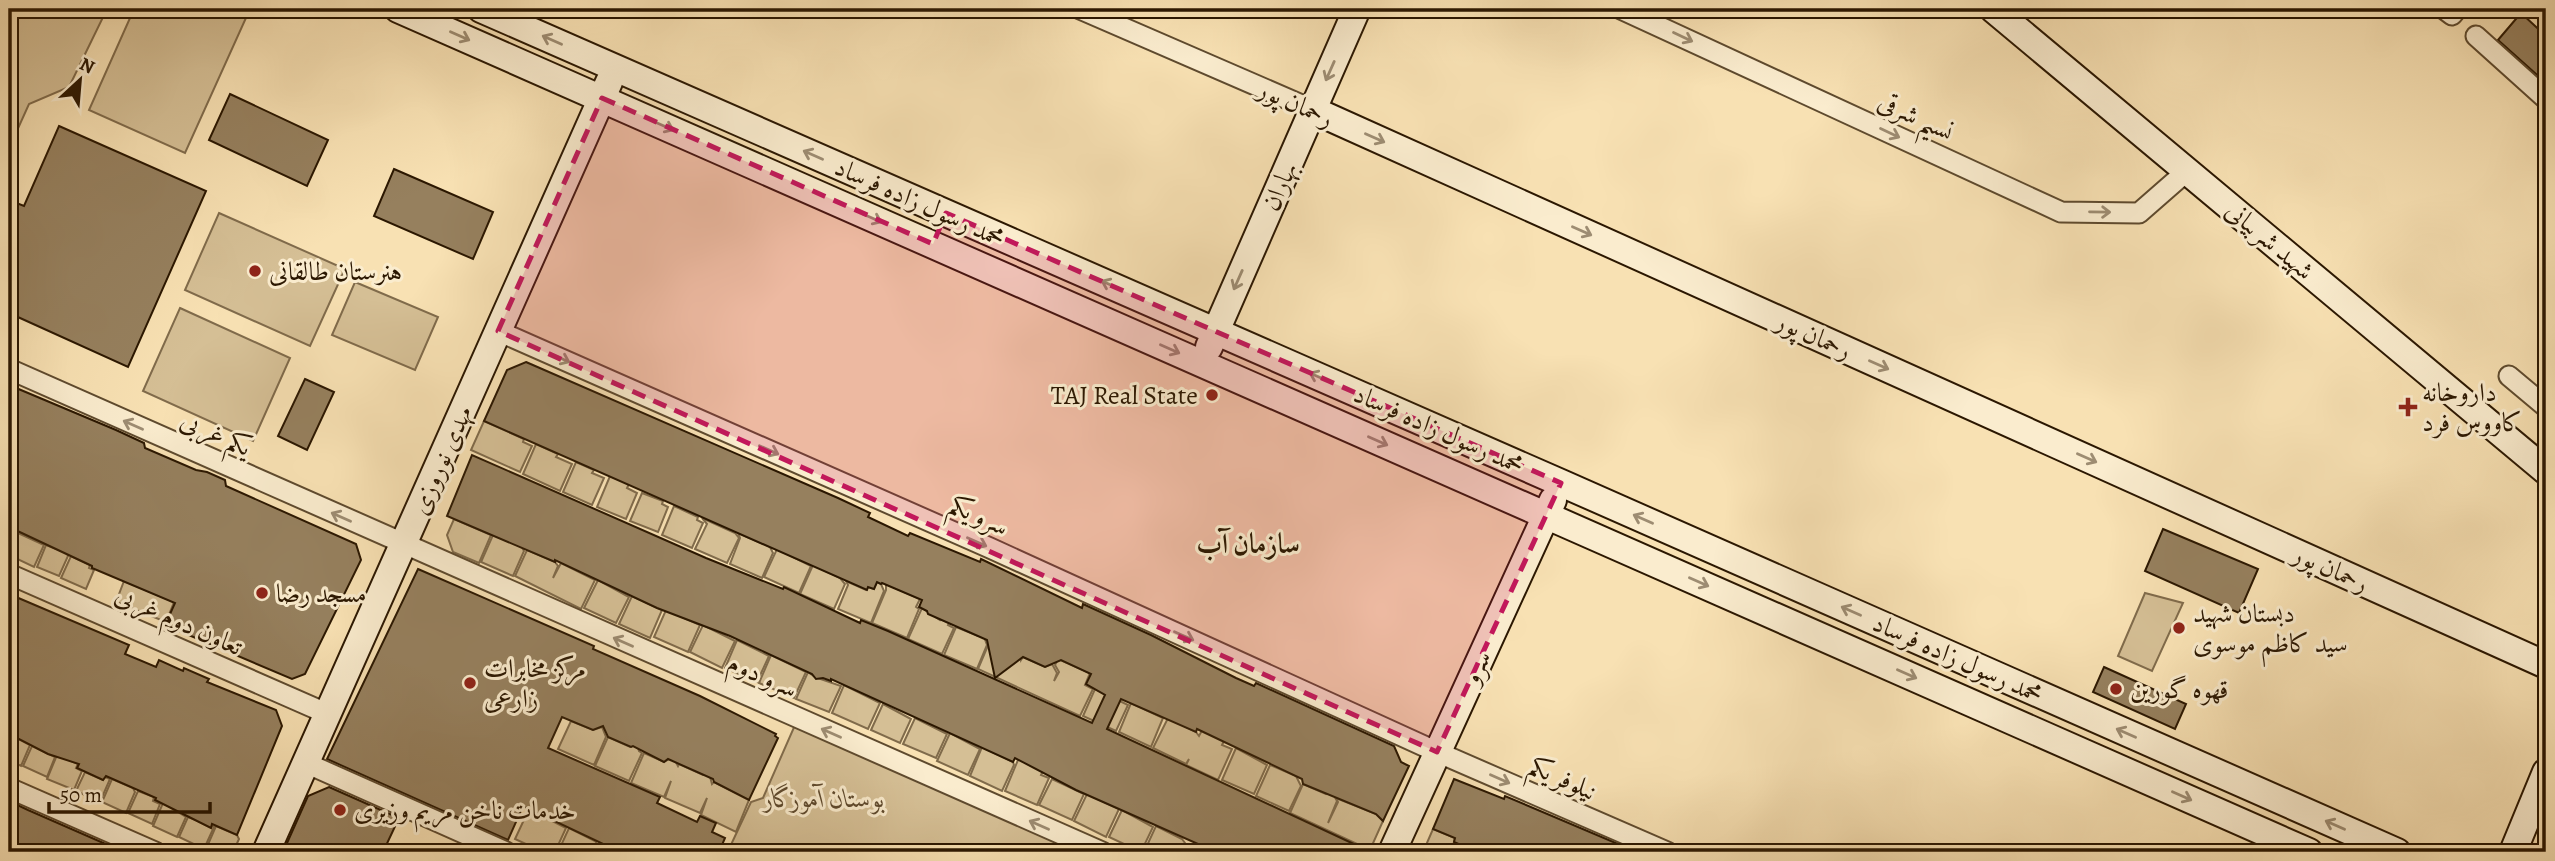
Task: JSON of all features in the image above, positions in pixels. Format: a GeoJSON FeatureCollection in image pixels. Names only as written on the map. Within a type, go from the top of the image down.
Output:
{"type":"FeatureCollection","features":[{"type":"Feature","properties":{"kind":"street","name":"محمد رسول زاده فرساد"},"geometry":{"type":"LineString","coordinates":[[398,9],[2309,852]]}},
{"type":"Feature","properties":{"kind":"street","name":"محمد رسول زاده فرساد"},"geometry":{"type":"LineString","coordinates":[[481,9],[1562,482],[2397,852]]}},
{"type":"Feature","properties":{"kind":"street","name":"رحمان پور"},"geometry":{"type":"LineString","coordinates":[[1080,9],[1313,110],[2546,665]]}},
{"type":"Feature","properties":{"kind":"street","name":"بهاران"},"geometry":{"type":"LineString","coordinates":[[1202,363],[1357,9]]}},
{"type":"Feature","properties":{"kind":"street","name":"نسیم شرقی"},"geometry":{"type":"LineString","coordinates":[[1621,9],[2061,212],[2139,213],[2187,171]]}},
{"type":"Feature","properties":{"kind":"street","name":"شهید شربیانی"},"geometry":{"type":"LineString","coordinates":[[1993,9],[2546,471]]}},
{"type":"Feature","properties":{"kind":"street"},"geometry":{"type":"LineString","coordinates":[[2444,9],[2452,15],[2457,9]]}},
{"type":"Feature","properties":{"kind":"street"},"geometry":{"type":"LineString","coordinates":[[2476,36],[2546,99]]}},
{"type":"Feature","properties":{"kind":"street","name":"مهدی نوروزی"},"geometry":{"type":"LineString","coordinates":[[266,852],[615,68]]}},
{"type":"Feature","properties":{"kind":"street"},"geometry":{"type":"LineString","coordinates":[[933,244],[946,213]]}},
{"type":"Feature","properties":{"kind":"street","name":"سرو یکم"},"geometry":{"type":"LineString","coordinates":[[498,331],[990,548],[1437,752]]}},
{"type":"Feature","properties":{"kind":"street","name":"یکم غربی"},"geometry":{"type":"LineString","coordinates":[[9,369],[403,545]]}},
{"type":"Feature","properties":{"kind":"street"},"geometry":{"type":"LineString","coordinates":[[2509,376],[2546,407]]}},
{"type":"Feature","properties":{"kind":"street","name":"سرو"},"geometry":{"type":"LineString","coordinates":[[1392,852],[1562,482]]}},
{"type":"Feature","properties":{"kind":"street","name":"سرو دوم"},"geometry":{"type":"LineString","coordinates":[[403,545],[1102,852]]}},
{"type":"Feature","properties":{"kind":"street","name":"تعاون دوم غربی"},"geometry":{"type":"LineString","coordinates":[[9,573],[328,714]]}},
{"type":"Feature","properties":{"kind":"street"},"geometry":{"type":"LineString","coordinates":[[1946,692],[1959,659]]}},
{"type":"Feature","properties":{"kind":"street","name":"نیلوفر یکم"},"geometry":{"type":"LineString","coordinates":[[1437,752],[1667,852]]}},
{"type":"Feature","properties":{"kind":"street"},"geometry":{"type":"LineString","coordinates":[[306,764],[506,852]]}},
{"type":"Feature","properties":{"kind":"street"},"geometry":{"type":"LineString","coordinates":[[2514,852],[2544,784]]}},
{"type":"Feature","properties":{"kind":"street"},"geometry":{"type":"LineString","coordinates":[[9,788],[155,852]]}},
{"type":"Feature","properties":{"kind":"highlighted area"},"geometry":{"type":"Polygon","coordinates":[[[602,98],[933,244],[946,213],[1561,483],[1437,752],[498,331],[602,98]]]}},
{"type":"Feature","properties":{"kind":"green space"},"geometry":{"type":"Polygon","coordinates":[[[9,9],[107,9],[69,87],[29,104],[11,144],[9,143],[9,9]]]}},
{"type":"Feature","properties":{"kind":"green space"},"geometry":{"type":"Polygon","coordinates":[[[134,9],[250,9],[185,153],[89,110],[134,9]]]}},
{"type":"Feature","properties":{"kind":"green space"},"geometry":{"type":"Polygon","coordinates":[[[219,213],[345,269],[310,346],[185,290],[219,213]]]}},
{"type":"Feature","properties":{"kind":"green space"},"geometry":{"type":"Polygon","coordinates":[[[355,282],[438,317],[415,370],[332,335],[355,282]]]}},
{"type":"Feature","properties":{"kind":"green space"},"geometry":{"type":"Polygon","coordinates":[[[180,308],[290,358],[253,441],[143,391],[180,308]]]}},
{"type":"Feature","properties":{"kind":"green space"},"geometry":{"type":"Polygon","coordinates":[[[484,421],[524,439],[523,442],[532,446],[520,472],[471,450],[484,421]]]}},
{"type":"Feature","properties":{"kind":"green space"},"geometry":{"type":"Polygon","coordinates":[[[536,444],[572,464],[560,491],[523,474],[536,444]]]}},
{"type":"Feature","properties":{"kind":"green space"},"geometry":{"type":"Polygon","coordinates":[[[576,462],[604,478],[592,505],[563,492],[576,462]]]}},
{"type":"Feature","properties":{"kind":"green space"},"geometry":{"type":"Polygon","coordinates":[[[610,476],[629,484],[627,488],[637,493],[626,519],[597,507],[610,476]]]}},
{"type":"Feature","properties":{"kind":"green space"},"geometry":{"type":"Polygon","coordinates":[[[642,493],[663,501],[662,504],[668,507],[658,532],[630,521],[642,493]]]}},
{"type":"Feature","properties":{"kind":"green space"},"geometry":{"type":"Polygon","coordinates":[[[674,506],[698,517],[697,520],[703,523],[692,548],[662,535],[674,506]]]}},
{"type":"Feature","properties":{"kind":"green space"},"geometry":{"type":"Polygon","coordinates":[[[702,518],[735,533],[739,538],[727,563],[695,549],[707,524],[702,518]]]}},
{"type":"Feature","properties":{"kind":"green space"},"geometry":{"type":"Polygon","coordinates":[[[454,519],[491,535],[479,563],[453,552],[447,535],[454,519]]]}},
{"type":"Feature","properties":{"kind":"green space"},"geometry":{"type":"Polygon","coordinates":[[[18,533],[44,545],[34,567],[9,555],[18,533]]]}},
{"type":"Feature","properties":{"kind":"green space"},"geometry":{"type":"Polygon","coordinates":[[[738,533],[770,547],[773,553],[762,578],[730,564],[740,538],[738,533]]]}},
{"type":"Feature","properties":{"kind":"green space"},"geometry":{"type":"Polygon","coordinates":[[[493,535],[522,547],[524,551],[513,576],[481,562],[493,535]]]}},
{"type":"Feature","properties":{"kind":"green space"},"geometry":{"type":"Polygon","coordinates":[[[46,545],[67,553],[59,576],[37,567],[46,545]]]}},
{"type":"Feature","properties":{"kind":"green space"},"geometry":{"type":"Polygon","coordinates":[[[777,549],[811,566],[799,593],[764,577],[777,549]]]}},
{"type":"Feature","properties":{"kind":"green space"},"geometry":{"type":"Polygon","coordinates":[[[527,550],[555,562],[558,566],[553,578],[561,563],[595,580],[581,609],[515,576],[527,550]]]}},
{"type":"Feature","properties":{"kind":"green space"},"geometry":{"type":"Polygon","coordinates":[[[71,556],[90,565],[89,568],[94,570],[86,589],[61,578],[71,556]]]}},
{"type":"Feature","properties":{"kind":"green space"},"geometry":{"type":"Polygon","coordinates":[[[813,565],[840,578],[845,584],[834,609],[800,594],[813,565]]]}},
{"type":"Feature","properties":{"kind":"green space"},"geometry":{"type":"Polygon","coordinates":[[[598,580],[629,597],[616,623],[584,608],[598,580]]]}},
{"type":"Feature","properties":{"kind":"green space"},"geometry":{"type":"Polygon","coordinates":[[[124,581],[174,602],[166,622],[116,602],[124,581]]]}},
{"type":"Feature","properties":{"kind":"green space"},"geometry":{"type":"Polygon","coordinates":[[[846,581],[866,590],[868,587],[874,589],[877,582],[881,584],[884,591],[871,623],[838,609],[848,585],[846,581]]]}},
{"type":"Feature","properties":{"kind":"green space"},"geometry":{"type":"Polygon","coordinates":[[[886,584],[920,599],[916,607],[919,609],[907,638],[872,623],[886,584]]]}},
{"type":"Feature","properties":{"kind":"green space"},"geometry":{"type":"Polygon","coordinates":[[[2145,593],[2183,603],[2152,671],[2118,656],[2145,593]]]}},
{"type":"Feature","properties":{"kind":"green space"},"geometry":{"type":"Polygon","coordinates":[[[632,596],[662,610],[650,638],[619,624],[632,596]]]}},
{"type":"Feature","properties":{"kind":"green space"},"geometry":{"type":"Polygon","coordinates":[[[922,608],[940,620],[942,617],[950,621],[948,625],[954,628],[942,654],[908,639],[922,608]]]}},
{"type":"Feature","properties":{"kind":"green space"},"geometry":{"type":"Polygon","coordinates":[[[666,610],[700,625],[688,652],[654,637],[666,610]]]}},
{"type":"Feature","properties":{"kind":"green space"},"geometry":{"type":"Polygon","coordinates":[[[703,625],[735,641],[722,668],[690,652],[703,625]]]}},
{"type":"Feature","properties":{"kind":"green space"},"geometry":{"type":"Polygon","coordinates":[[[956,627],[978,636],[983,634],[987,645],[977,669],[944,655],[956,627]]]}},
{"type":"Feature","properties":{"kind":"green space"},"geometry":{"type":"Polygon","coordinates":[[[737,640],[769,656],[757,682],[725,668],[737,640]]]}},
{"type":"Feature","properties":{"kind":"green space"},"geometry":{"type":"Polygon","coordinates":[[[989,643],[1020,647],[1021,660],[1023,657],[1045,667],[1052,664],[1057,673],[1054,681],[1059,672],[1055,665],[1058,659],[1090,673],[1085,685],[1093,689],[1080,716],[978,669],[989,643]]]}},
{"type":"Feature","properties":{"kind":"green space"},"geometry":{"type":"Polygon","coordinates":[[[771,655],[806,672],[794,698],[759,683],[771,655]]]}},
{"type":"Feature","properties":{"kind":"green space"},"geometry":{"type":"Polygon","coordinates":[[[808,672],[841,686],[829,712],[796,699],[808,672]]]}},
{"type":"Feature","properties":{"kind":"green space"},"geometry":{"type":"Polygon","coordinates":[[[844,685],[880,703],[868,729],[832,713],[844,685]]]}},
{"type":"Feature","properties":{"kind":"green space"},"geometry":{"type":"Polygon","coordinates":[[[1095,689],[1128,705],[1116,731],[1083,716],[1095,689]]]}},
{"type":"Feature","properties":{"kind":"green space"},"geometry":{"type":"Polygon","coordinates":[[[1131,703],[1163,718],[1151,747],[1119,732],[1131,703]]]}},
{"type":"Feature","properties":{"kind":"green space"},"geometry":{"type":"Polygon","coordinates":[[[883,704],[911,719],[900,743],[871,730],[883,704]]]}},
{"type":"Feature","properties":{"kind":"green space"},"geometry":{"type":"Polygon","coordinates":[[[915,718],[947,734],[936,758],[903,744],[915,718]]]}},
{"type":"Feature","properties":{"kind":"green space"},"geometry":{"type":"Polygon","coordinates":[[[1168,718],[1199,736],[1206,723],[1228,733],[1222,745],[1232,749],[1218,780],[1186,765],[1189,759],[1186,764],[1153,748],[1168,718]]]}},
{"type":"Feature","properties":{"kind":"green space"},"geometry":{"type":"Polygon","coordinates":[[[571,721],[593,730],[602,727],[606,737],[594,765],[558,749],[571,721]]]}},
{"type":"Feature","properties":{"kind":"green space","name":"بوستان آموزگار"},"geometry":{"type":"Polygon","coordinates":[[[795,725],[1082,852],[737,852],[729,849],[751,802],[763,798],[795,725]]]}},
{"type":"Feature","properties":{"kind":"green space"},"geometry":{"type":"Polygon","coordinates":[[[950,733],[980,749],[968,775],[937,761],[950,733]]]}},
{"type":"Feature","properties":{"kind":"green space"},"geometry":{"type":"Polygon","coordinates":[[[9,734],[30,745],[21,766],[9,760],[9,734]]]}},
{"type":"Feature","properties":{"kind":"green space"},"geometry":{"type":"Polygon","coordinates":[[[608,737],[630,747],[637,744],[642,753],[629,781],[595,766],[608,737]]]}},
{"type":"Feature","properties":{"kind":"green space"},"geometry":{"type":"Polygon","coordinates":[[[32,746],[55,757],[47,777],[23,766],[32,746]]]}},
{"type":"Feature","properties":{"kind":"green space"},"geometry":{"type":"Polygon","coordinates":[[[982,747],[1013,762],[1002,791],[970,776],[982,747]]]}},
{"type":"Feature","properties":{"kind":"green space"},"geometry":{"type":"Polygon","coordinates":[[[1236,748],[1267,765],[1254,794],[1222,780],[1236,748]]]}},
{"type":"Feature","properties":{"kind":"green space"},"geometry":{"type":"Polygon","coordinates":[[[644,753],[664,762],[673,757],[678,766],[679,764],[703,775],[709,773],[712,784],[714,782],[749,800],[736,832],[701,815],[707,798],[700,813],[665,798],[671,781],[664,797],[631,783],[644,753]]]}},
{"type":"Feature","properties":{"kind":"green space"},"geometry":{"type":"Polygon","coordinates":[[[57,755],[78,764],[76,768],[82,771],[74,790],[47,779],[57,755]]]}},
{"type":"Feature","properties":{"kind":"green space"},"geometry":{"type":"Polygon","coordinates":[[[1017,757],[1044,769],[1041,775],[1049,778],[1037,805],[1005,791],[1017,757]]]}},
{"type":"Feature","properties":{"kind":"green space"},"geometry":{"type":"Polygon","coordinates":[[[1270,765],[1296,776],[1301,786],[1289,811],[1256,796],[1270,765]]]}},
{"type":"Feature","properties":{"kind":"green space"},"geometry":{"type":"Polygon","coordinates":[[[85,772],[103,780],[105,777],[110,779],[100,802],[76,791],[85,772]]]}},
{"type":"Feature","properties":{"kind":"green space"},"geometry":{"type":"Polygon","coordinates":[[[112,779],[133,788],[135,792],[126,813],[102,802],[112,779]]]}},
{"type":"Feature","properties":{"kind":"green space"},"geometry":{"type":"Polygon","coordinates":[[[1052,779],[1084,794],[1072,820],[1039,805],[1052,779]]]}},
{"type":"Feature","properties":{"kind":"green space"},"geometry":{"type":"Polygon","coordinates":[[[1303,784],[1326,794],[1331,790],[1337,801],[1328,823],[1338,802],[1336,798],[1376,814],[1383,821],[1370,850],[1290,813],[1303,784]]]}},
{"type":"Feature","properties":{"kind":"green space"},"geometry":{"type":"Polygon","coordinates":[[[138,791],[154,797],[153,801],[160,804],[152,824],[128,813],[138,791]]]}},
{"type":"Feature","properties":{"kind":"green space"},"geometry":{"type":"Polygon","coordinates":[[[1087,794],[1119,809],[1106,837],[1074,821],[1087,794]]]}},
{"type":"Feature","properties":{"kind":"green space"},"geometry":{"type":"Polygon","coordinates":[[[163,803],[186,817],[177,837],[153,826],[163,803]]]}},
{"type":"Feature","properties":{"kind":"green space"},"geometry":{"type":"Polygon","coordinates":[[[529,809],[566,828],[555,852],[543,852],[515,839],[529,809]]]}},
{"type":"Feature","properties":{"kind":"green space"},"geometry":{"type":"Polygon","coordinates":[[[1122,810],[1153,827],[1141,852],[1109,837],[1122,810]]]}},
{"type":"Feature","properties":{"kind":"green space"},"geometry":{"type":"Polygon","coordinates":[[[188,817],[214,827],[204,849],[179,837],[188,817]]]}},
{"type":"Feature","properties":{"kind":"green space"},"geometry":{"type":"Polygon","coordinates":[[[216,826],[237,835],[239,839],[233,852],[213,852],[206,849],[216,826]]]}},
{"type":"Feature","properties":{"kind":"green space"},"geometry":{"type":"Polygon","coordinates":[[[1156,826],[1182,839],[1185,843],[1180,852],[1144,852],[1156,826]]]}},
{"type":"Feature","properties":{"kind":"green space"},"geometry":{"type":"Polygon","coordinates":[[[569,828],[595,841],[600,848],[598,852],[558,852],[569,828]]]}},
{"type":"Feature","properties":{"kind":"green space"},"geometry":{"type":"Polygon","coordinates":[[[1433,829],[1455,838],[1454,842],[1468,848],[1465,852],[1423,852],[1433,829]]]}},
{"type":"Feature","properties":{"kind":"building"},"geometry":{"type":"Polygon","coordinates":[[[2521,13],[2546,36],[2546,83],[2498,40],[2521,13]]]}},
{"type":"Feature","properties":{"kind":"building"},"geometry":{"type":"Polygon","coordinates":[[[230,94],[328,140],[307,186],[209,140],[230,94]]]}},
{"type":"Feature","properties":{"kind":"building"},"geometry":{"type":"Polygon","coordinates":[[[59,126],[206,191],[128,367],[9,313],[9,244],[17,224],[9,221],[9,200],[24,206],[59,126]]]}},
{"type":"Feature","properties":{"kind":"building"},"geometry":{"type":"Polygon","coordinates":[[[394,169],[493,212],[473,259],[374,216],[394,169]]]}},
{"type":"Feature","properties":{"kind":"building"},"geometry":{"type":"Polygon","coordinates":[[[526,362],[838,498],[870,513],[868,517],[908,536],[910,533],[980,562],[981,559],[1082,608],[1083,604],[1151,635],[1236,678],[1254,686],[1256,683],[1394,746],[1401,762],[1409,766],[1383,821],[1376,814],[1303,784],[1302,779],[1197,729],[1196,732],[1121,699],[1107,729],[1371,852],[1216,852],[1076,790],[1015,758],[1013,762],[831,679],[816,679],[812,674],[730,636],[657,608],[555,560],[447,516],[472,455],[706,558],[783,589],[784,587],[860,623],[861,620],[888,631],[1092,723],[1105,695],[1086,684],[1091,674],[1061,660],[1045,667],[1023,657],[995,678],[987,640],[928,614],[919,607],[922,600],[877,582],[874,589],[868,587],[867,590],[484,421],[507,370],[526,362]]]}},
{"type":"Feature","properties":{"kind":"building"},"geometry":{"type":"Polygon","coordinates":[[[305,379],[334,392],[307,450],[278,436],[305,379]]]}},
{"type":"Feature","properties":{"kind":"building"},"geometry":{"type":"Polygon","coordinates":[[[9,385],[116,430],[144,443],[145,448],[225,480],[226,486],[356,544],[361,560],[305,674],[292,679],[165,625],[175,603],[92,568],[9,527],[9,385]]]}},
{"type":"Feature","properties":{"kind":"building"},"geometry":{"type":"Polygon","coordinates":[[[2163,529],[2258,569],[2239,613],[2145,571],[2163,529]]]}},
{"type":"Feature","properties":{"kind":"building","name":"مرکز مخابرات زارعی"},"geometry":{"type":"Polygon","coordinates":[[[418,569],[594,646],[593,649],[700,696],[776,734],[778,738],[749,800],[713,779],[668,759],[664,762],[608,737],[603,726],[593,730],[562,717],[548,748],[660,797],[657,803],[697,822],[700,816],[716,823],[712,832],[725,838],[719,852],[620,852],[523,806],[508,840],[327,759],[418,569]]]}},
{"type":"Feature","properties":{"kind":"building"},"geometry":{"type":"Polygon","coordinates":[[[9,594],[129,645],[125,654],[156,667],[159,660],[183,671],[184,668],[209,679],[207,682],[276,710],[282,726],[237,835],[212,824],[211,828],[155,800],[156,798],[106,776],[103,780],[77,768],[79,764],[48,754],[9,734],[9,594]]]}},
{"type":"Feature","properties":{"kind":"building"},"geometry":{"type":"Polygon","coordinates":[[[2104,667],[2186,704],[2175,729],[2093,692],[2104,667]]]}},
{"type":"Feature","properties":{"kind":"building"},"geometry":{"type":"Polygon","coordinates":[[[1454,779],[1504,799],[1505,796],[1637,852],[1466,852],[1468,848],[1454,842],[1455,838],[1433,829],[1454,779]]]}},
{"type":"Feature","properties":{"kind":"building"},"geometry":{"type":"Polygon","coordinates":[[[329,787],[399,818],[383,852],[283,852],[308,796],[329,787]]]}},
{"type":"Feature","properties":{"kind":"building"},"geometry":{"type":"Polygon","coordinates":[[[9,801],[28,810],[124,852],[9,852],[9,801]]]}},
{"type":"Feature","properties":{"kind":"place","name":"هنرستان طالقانی"},"geometry":{"type":"Point","coordinates":[255,271]}},
{"type":"Feature","properties":{"kind":"place","name":"TAJ Real State"},"geometry":{"type":"Point","coordinates":[1212,395]}},
{"type":"Feature","properties":{"kind":"place","name":"داروخانه کاووس فرد"},"geometry":{"type":"Point","coordinates":[2408,407]}},
{"type":"Feature","properties":{"kind":"place","name":"مسجد رضا"},"geometry":{"type":"Point","coordinates":[262,593]}},
{"type":"Feature","properties":{"kind":"place","name":"دبستان شهید سید کاظم موسوی"},"geometry":{"type":"Point","coordinates":[2179,628]}},
{"type":"Feature","properties":{"kind":"place","name":"مرکز مخابرات زارعی"},"geometry":{"type":"Point","coordinates":[470,683]}},
{"type":"Feature","properties":{"kind":"place","name":"قهوه گورین"},"geometry":{"type":"Point","coordinates":[2116,689]}},
{"type":"Feature","properties":{"kind":"place","name":"خدمات ناخن مریم وزیری"},"geometry":{"type":"Point","coordinates":[340,810]}},
{"type":"Feature","properties":{"kind":"district","name":"سازمان آب"},"geometry":{"type":"Point","coordinates":[1248,543]}}]}
